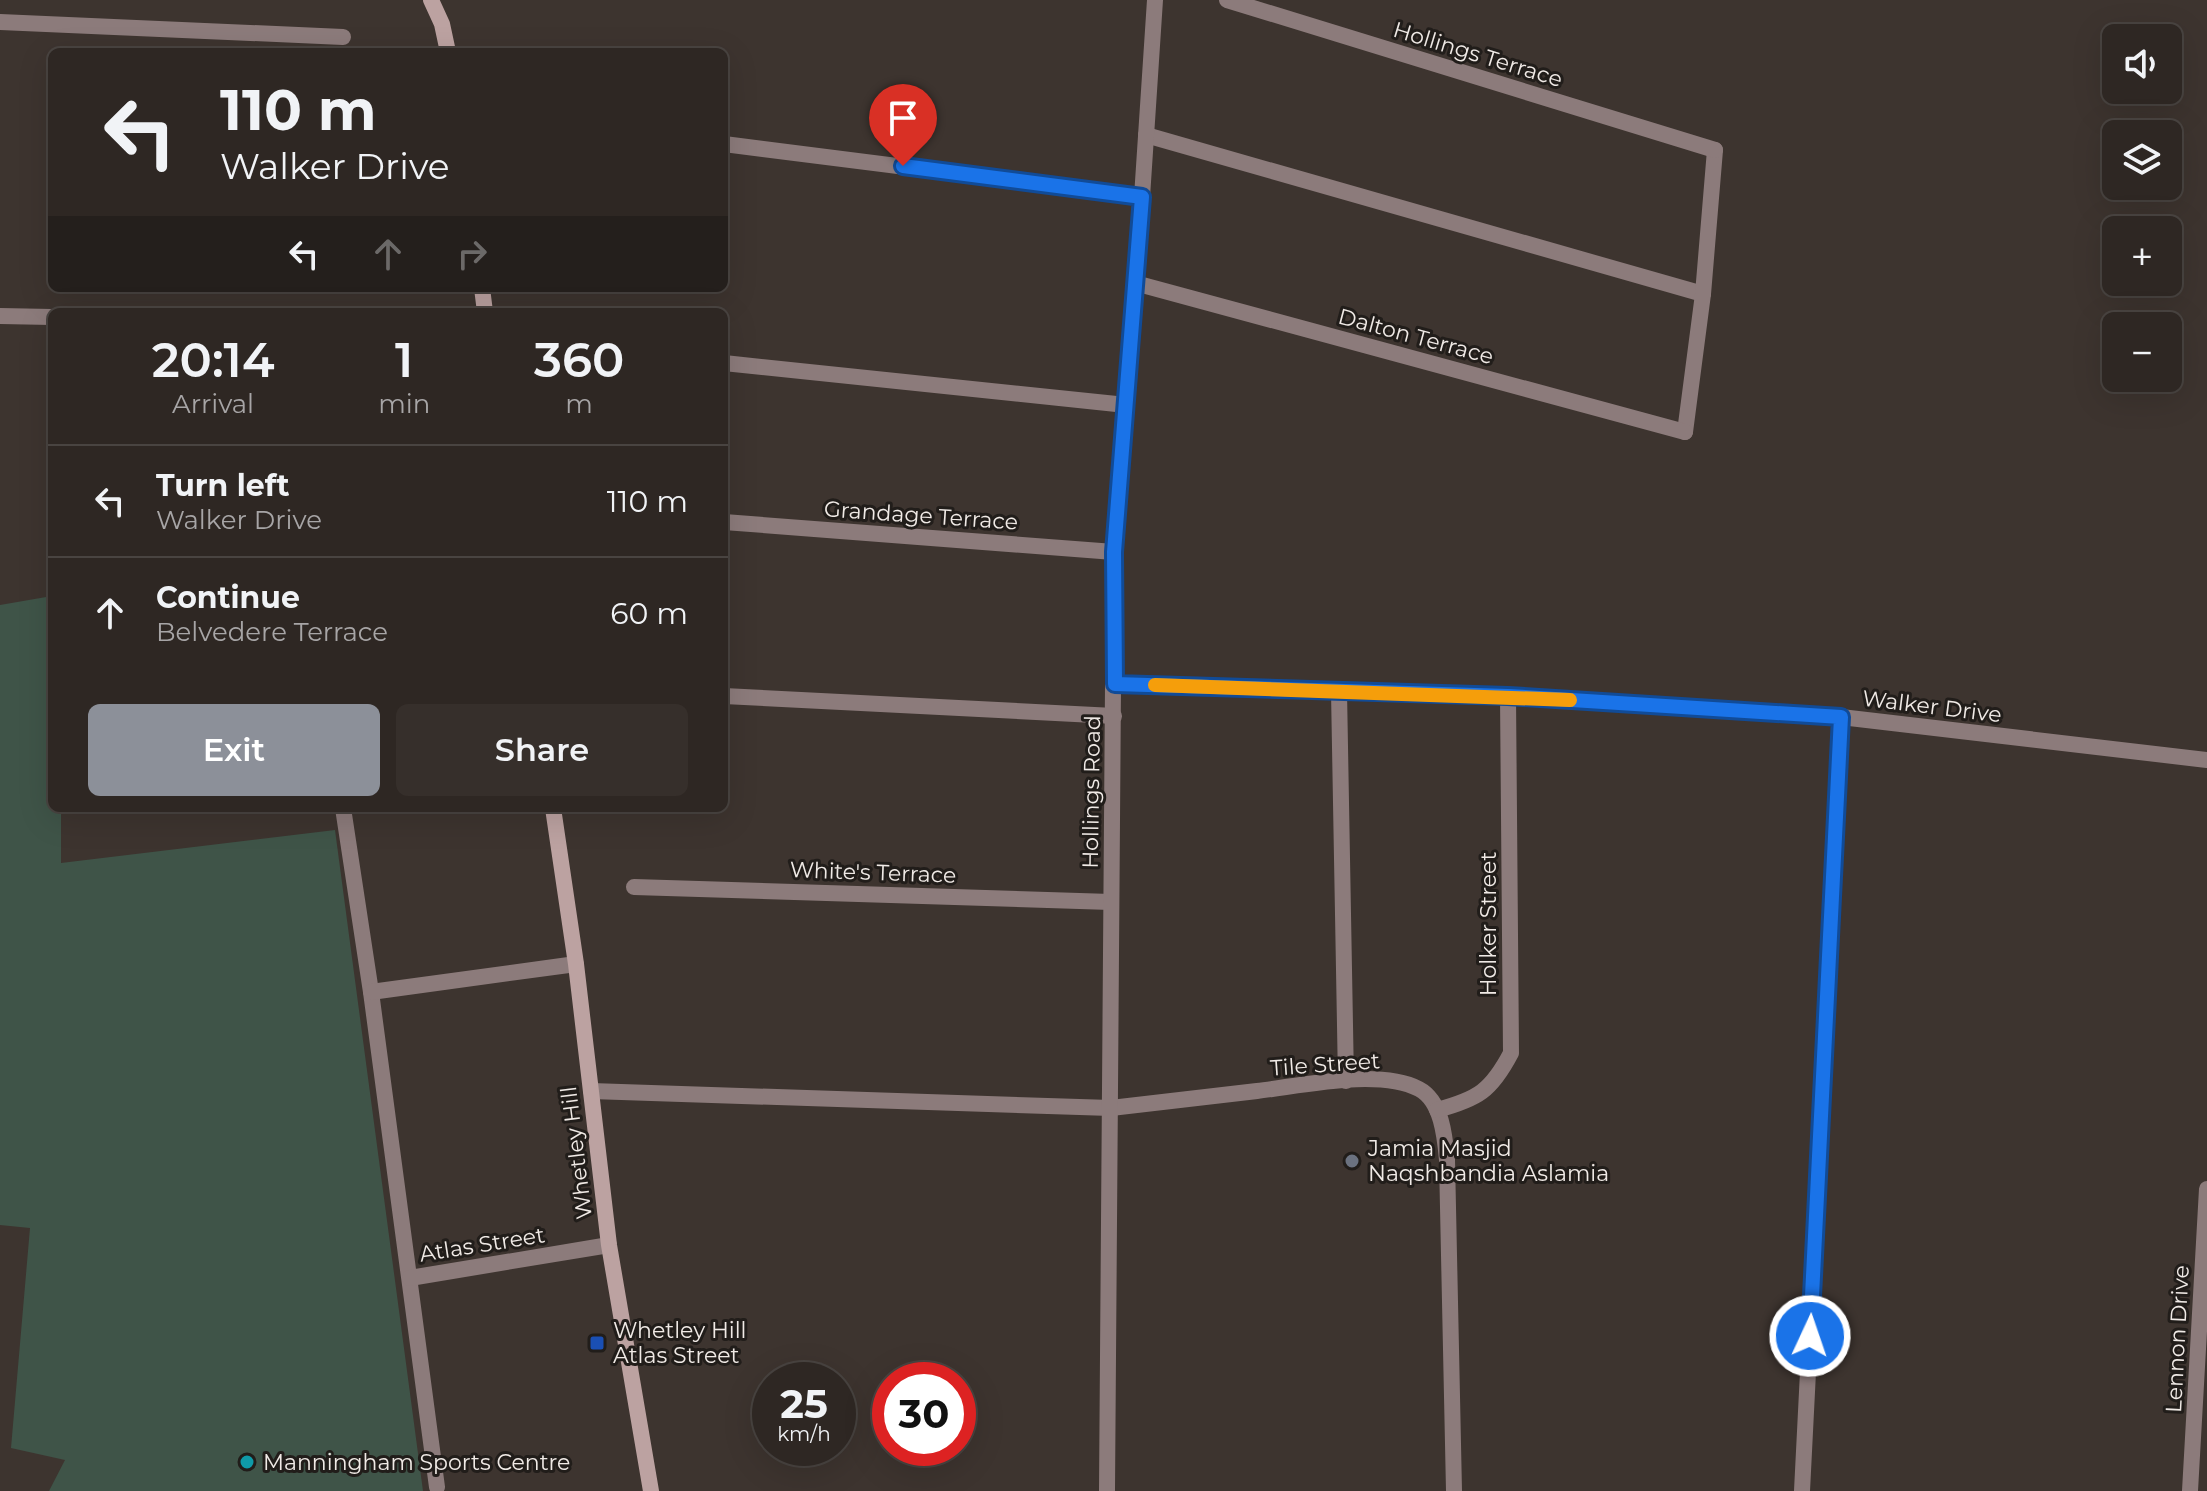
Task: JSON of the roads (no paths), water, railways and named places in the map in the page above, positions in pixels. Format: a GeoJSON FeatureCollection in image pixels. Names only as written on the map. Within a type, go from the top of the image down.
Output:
{"type":"FeatureCollection","features":[{"type":"Feature","properties":{"kind":"main road"},"geometry":{"type":"LineString","coordinates":[[431,0],[442,24],[447,48]]}},
{"type":"Feature","properties":{"kind":"main road","name":"Whetley Hill"},"geometry":{"type":"LineString","coordinates":[[554,812],[576,964],[609,1245],[651,1491]]}},
{"type":"Feature","properties":{"kind":"street","name":"Hollings Road"},"geometry":{"type":"LineString","coordinates":[[1107,1491],[1114,552],[1155,0]]}},
{"type":"Feature","properties":{"kind":"street","name":"Hollings Terrace"},"geometry":{"type":"LineString","coordinates":[[1227,0],[1715,150],[1703,294]]}},
{"type":"Feature","properties":{"kind":"street"},"geometry":{"type":"LineString","coordinates":[[0,22],[343,37]]}},
{"type":"Feature","properties":{"kind":"street"},"geometry":{"type":"LineString","coordinates":[[1146,135],[1703,294]]}},
{"type":"Feature","properties":{"kind":"street"},"geometry":{"type":"LineString","coordinates":[[728,145],[1142,197]]}},
{"type":"Feature","properties":{"kind":"street","name":"Dalton Terrace"},"geometry":{"type":"LineString","coordinates":[[1135,283],[1685,432],[1703,294]]}},
{"type":"Feature","properties":{"kind":"street"},"geometry":{"type":"LineString","coordinates":[[0,316],[48,317]]}},
{"type":"Feature","properties":{"kind":"street"},"geometry":{"type":"LineString","coordinates":[[728,363],[1126,405]]}},
{"type":"Feature","properties":{"kind":"street","name":"Grandage Terrace"},"geometry":{"type":"LineString","coordinates":[[728,522],[1114,552]]}},
{"type":"Feature","properties":{"kind":"street","name":"Walker Drive"},"geometry":{"type":"LineString","coordinates":[[1115,684],[1508,696],[1841,717],[2207,760]]}},
{"type":"Feature","properties":{"kind":"street"},"geometry":{"type":"LineString","coordinates":[[1339,691],[1346,1081]]}},
{"type":"Feature","properties":{"kind":"street"},"geometry":{"type":"LineString","coordinates":[[728,696],[1114,716]]}},
{"type":"Feature","properties":{"kind":"street","name":"Holker Street"},"geometry":{"type":"LineString","coordinates":[[1437,1110],[1467,1102],[1496,1080],[1511,1053],[1508,696]]}},
{"type":"Feature","properties":{"kind":"street"},"geometry":{"type":"LineString","coordinates":[[1802,1491],[1841,717]]}},
{"type":"Feature","properties":{"kind":"street"},"geometry":{"type":"LineString","coordinates":[[344,812],[371,992],[437,1487]]}},
{"type":"Feature","properties":{"kind":"street","name":"White's Terrace"},"geometry":{"type":"LineString","coordinates":[[634,887],[1111,902]]}},
{"type":"Feature","properties":{"kind":"street"},"geometry":{"type":"LineString","coordinates":[[371,992],[576,964]]}},
{"type":"Feature","properties":{"kind":"street","name":"Tile Street"},"geometry":{"type":"LineString","coordinates":[[591,1091],[1111,1108],[1346,1081],[1390,1080],[1422,1090],[1437,1110]]}},
{"type":"Feature","properties":{"kind":"street"},"geometry":{"type":"LineString","coordinates":[[1437,1110],[1445,1136],[1447,1160],[1454,1491]]}},
{"type":"Feature","properties":{"kind":"street","name":"Lennon Drive"},"geometry":{"type":"LineString","coordinates":[[2190,1491],[2207,1189]]}},
{"type":"Feature","properties":{"kind":"street","name":"Atlas Street"},"geometry":{"type":"LineString","coordinates":[[410,1278],[609,1245]]}},
{"type":"Feature","properties":{"kind":"place","name":"Jamia Masjid Naqshbandia Aslamia"},"geometry":{"type":"Point","coordinates":[1352,1161]}},
{"type":"Feature","properties":{"kind":"place","name":"Whetley Hill Atlas Street"},"geometry":{"type":"Point","coordinates":[597,1343]}},
{"type":"Feature","properties":{"kind":"place","name":"Manningham Sports Centre"},"geometry":{"type":"Point","coordinates":[247,1462]}}]}
